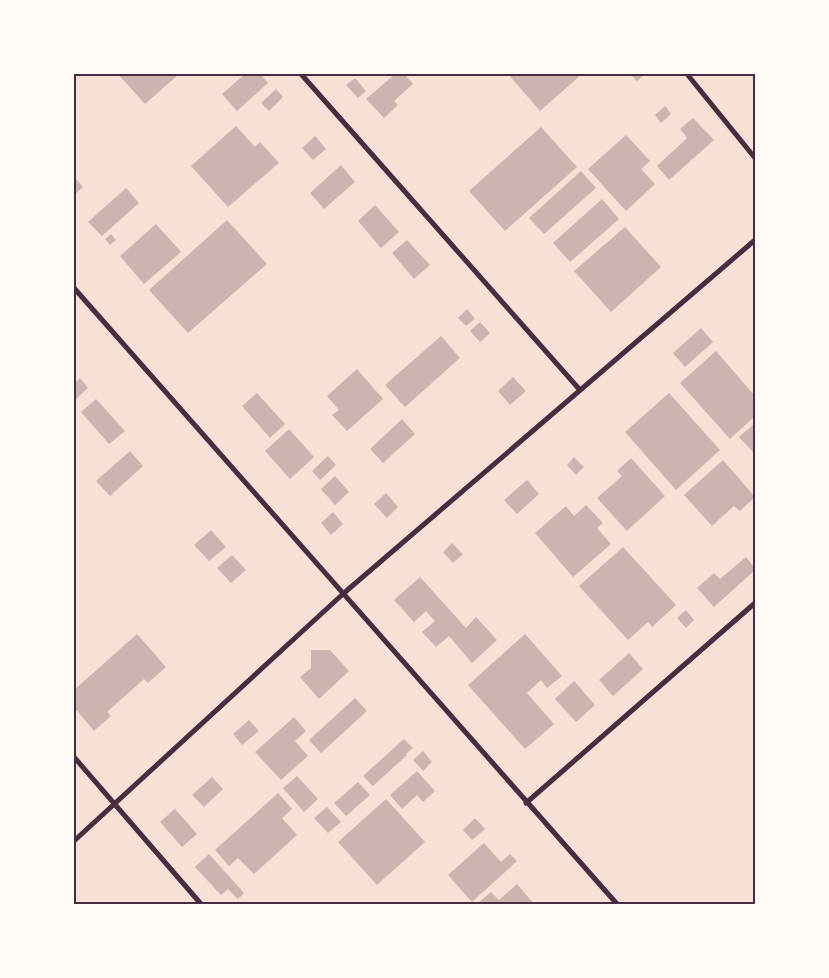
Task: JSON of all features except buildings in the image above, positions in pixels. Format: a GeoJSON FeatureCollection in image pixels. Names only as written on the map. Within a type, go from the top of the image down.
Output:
{"type":"FeatureCollection","features":[{"type":"Feature","properties":{"kind":"street"},"geometry":{"type":"LineString","coordinates":[[301,74],[580,390]]}},
{"type":"Feature","properties":{"kind":"street"},"geometry":{"type":"LineString","coordinates":[[688,74],[755,158]]}},
{"type":"Feature","properties":{"kind":"street"},"geometry":{"type":"LineString","coordinates":[[74,841],[344,593],[755,240]]}},
{"type":"Feature","properties":{"kind":"street"},"geometry":{"type":"LineString","coordinates":[[74,288],[617,904]]}},
{"type":"Feature","properties":{"kind":"street"},"geometry":{"type":"LineString","coordinates":[[526,803],[755,603]]}},
{"type":"Feature","properties":{"kind":"street"},"geometry":{"type":"LineString","coordinates":[[74,757],[201,904]]}}]}
